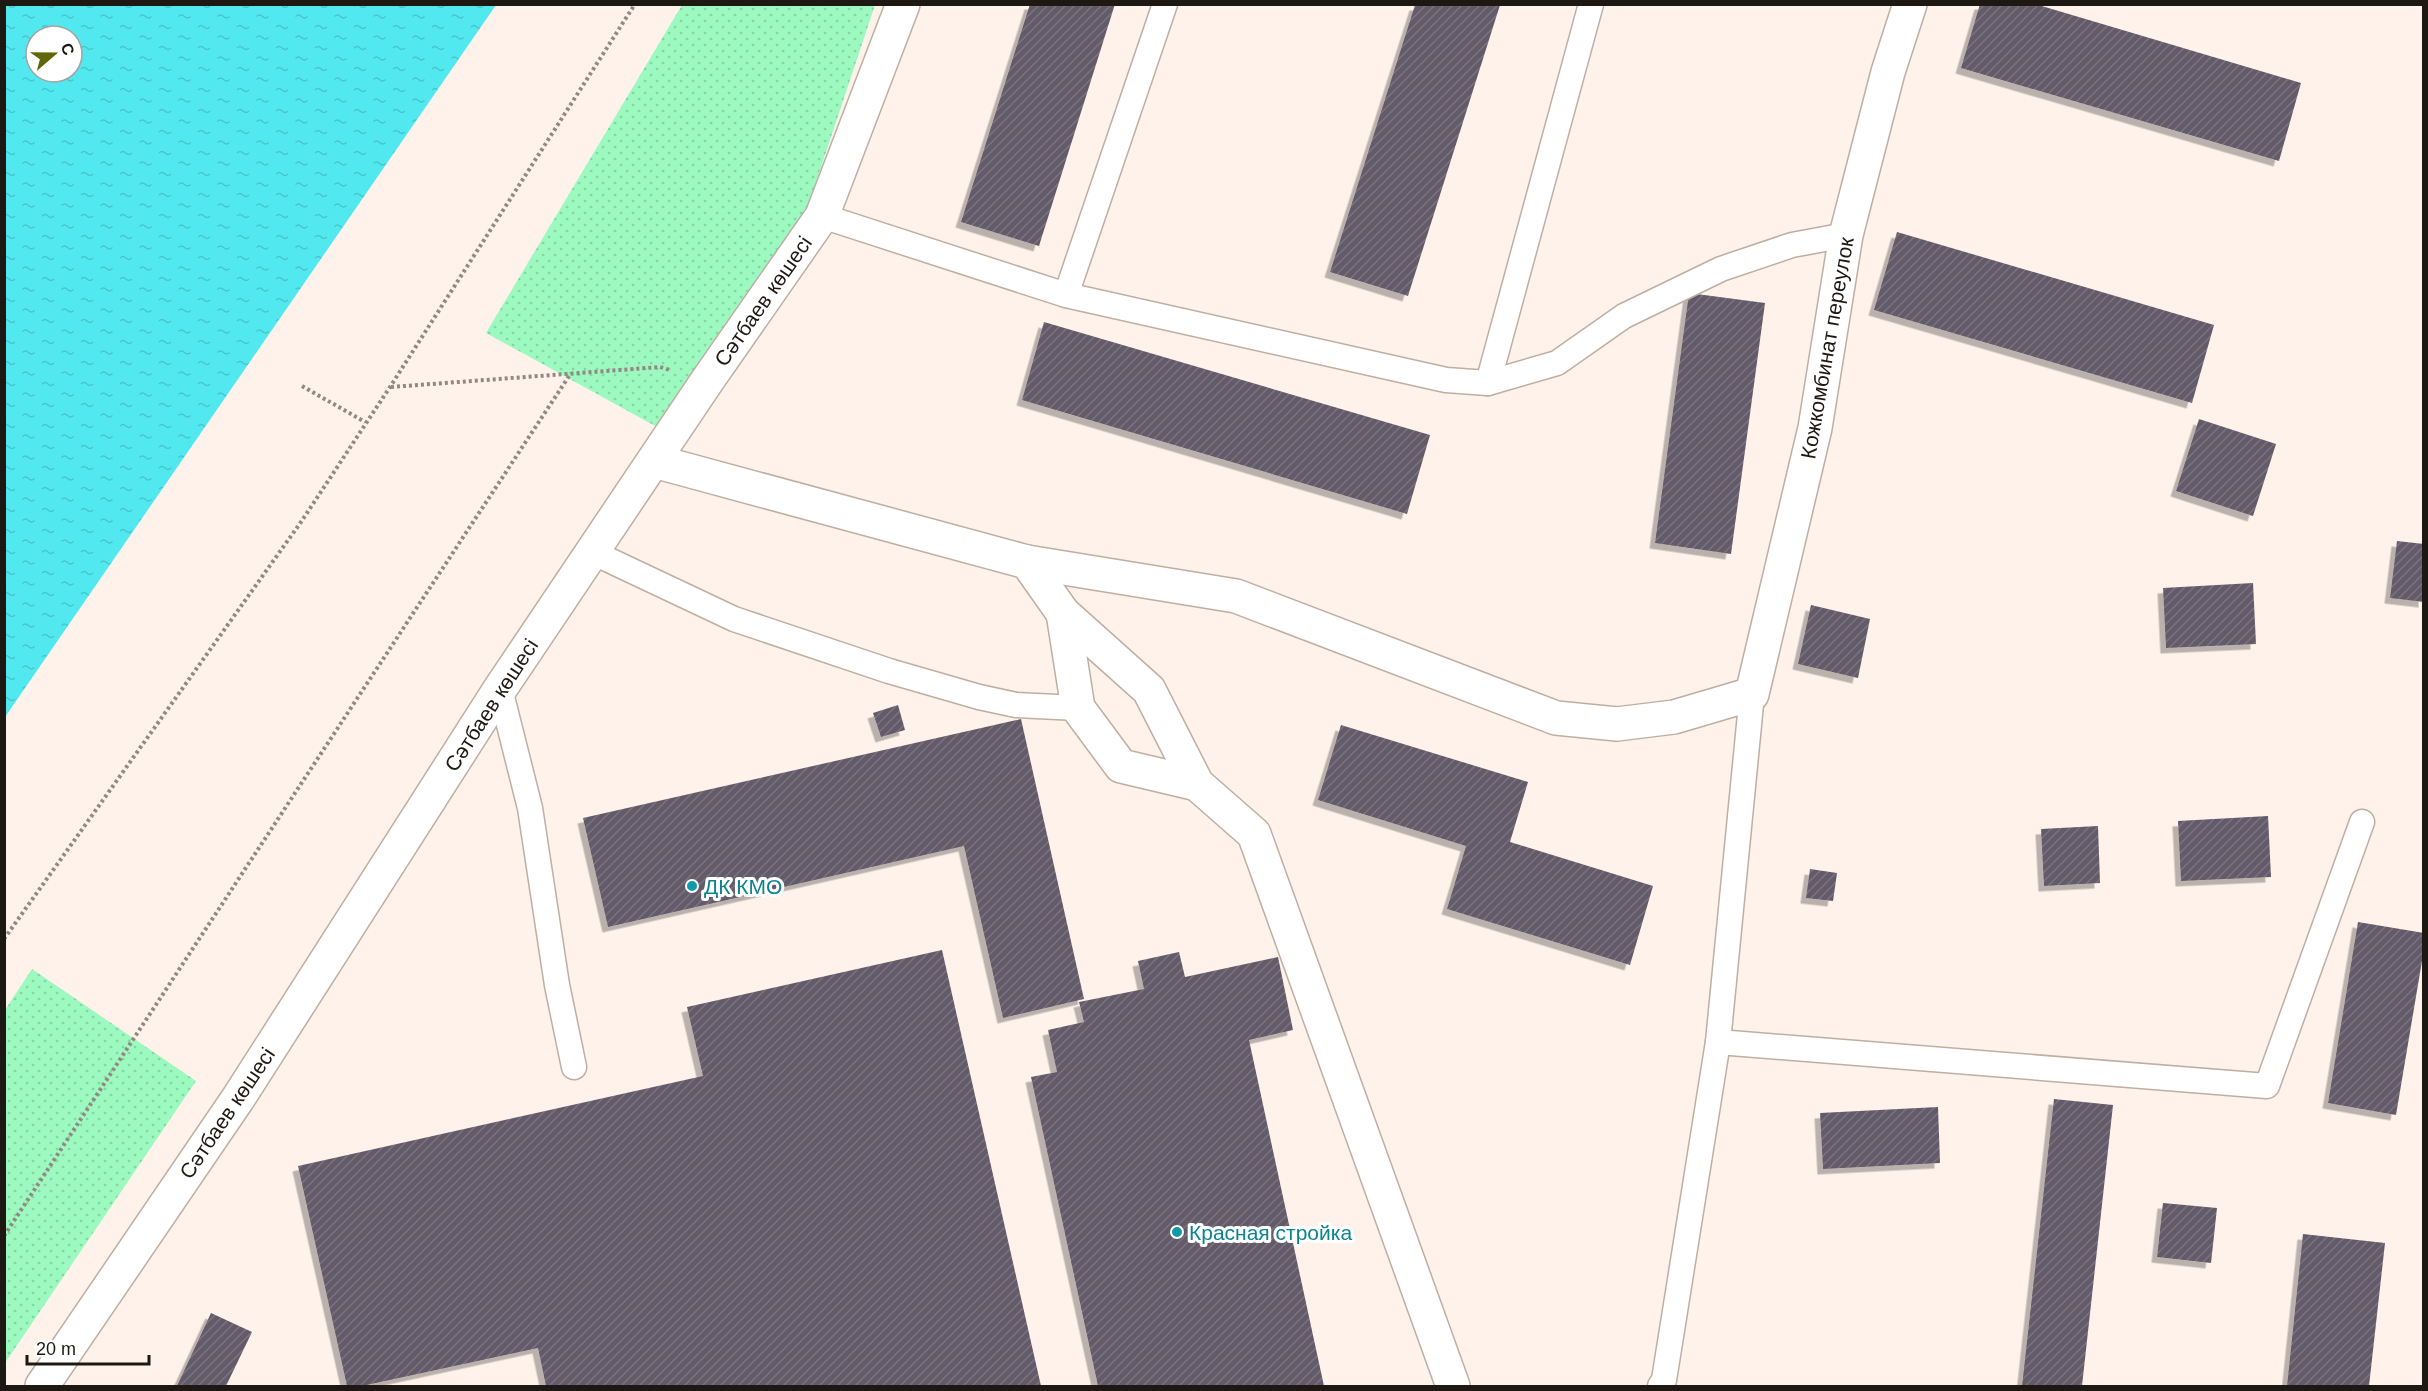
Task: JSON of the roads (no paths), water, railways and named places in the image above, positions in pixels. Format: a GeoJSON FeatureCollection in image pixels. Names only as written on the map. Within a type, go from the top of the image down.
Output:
{"type":"FeatureCollection","features":[{"type":"Feature","properties":{"kind":"street","name":"Сәтбаев көшесі"},"geometry":{"type":"LineString","coordinates":[[42,1386],[239,1097],[500,689],[707,381],[822,216],[903,4]]}},
{"type":"Feature","properties":{"kind":"street","name":"Кожкомбинат переулок"},"geometry":{"type":"LineString","coordinates":[[1752,694],[1815,428],[1846,235],[1888,72],[1910,4]]}},
{"type":"Feature","properties":{"kind":"street"},"geometry":{"type":"LineString","coordinates":[[654,461],[1027,562],[1236,596],[1556,718],[1617,724],[1674,717],[1752,694]]}},
{"type":"Feature","properties":{"kind":"street"},"geometry":{"type":"LineString","coordinates":[[1027,562],[1063,613],[1149,690],[1197,784],[1254,834],[1453,1386]]}},
{"type":"Feature","properties":{"kind":"street"},"geometry":{"type":"LineString","coordinates":[[1063,613],[1078,708],[1121,766],[1197,784]]}},
{"type":"Feature","properties":{"kind":"lane"},"geometry":{"type":"LineString","coordinates":[[1066,295],[1165,4]]}},
{"type":"Feature","properties":{"kind":"lane"},"geometry":{"type":"LineString","coordinates":[[1488,383],[1591,4]]}},
{"type":"Feature","properties":{"kind":"lane"},"geometry":{"type":"LineString","coordinates":[[822,216],[1066,295],[1446,380],[1488,383],[1557,363],[1624,316],[1721,269],[1792,245],[1846,235]]}},
{"type":"Feature","properties":{"kind":"lane"},"geometry":{"type":"LineString","coordinates":[[592,552],[734,619],[889,671],[979,698],[1016,705],[1078,708]]}},
{"type":"Feature","properties":{"kind":"lane"},"geometry":{"type":"LineString","coordinates":[[500,689],[530,808],[557,985],[574,1068]]}},
{"type":"Feature","properties":{"kind":"lane"},"geometry":{"type":"LineString","coordinates":[[1660,1386],[1666,1368],[1718,1042],[1752,694]]}},
{"type":"Feature","properties":{"kind":"lane"},"geometry":{"type":"LineString","coordinates":[[1718,1042],[2267,1086],[2362,822]]}},
{"type":"Feature","properties":{"kind":"water"},"geometry":{"type":"Polygon","coordinates":[[[4,5],[496,5],[5,717],[4,5]]]}},
{"type":"Feature","properties":{"kind":"place","name":"ДК КМО"},"geometry":{"type":"Point","coordinates":[692,886]}},
{"type":"Feature","properties":{"kind":"place","name":"Красная стройка"},"geometry":{"type":"Point","coordinates":[1177,1232]}}]}
